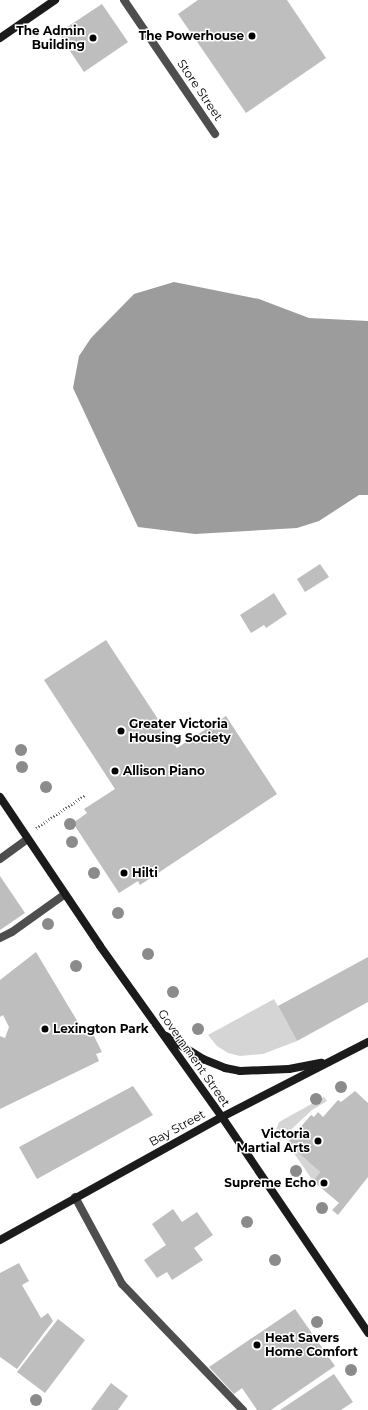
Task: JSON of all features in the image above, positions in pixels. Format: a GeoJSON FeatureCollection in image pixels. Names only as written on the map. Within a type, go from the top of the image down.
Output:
{"type":"FeatureCollection","features":[{"type":"Feature","properties":{"kind":"main road"},"geometry":{"type":"LineString","coordinates":[[0,38],[55,0]]}},
{"type":"Feature","properties":{"kind":"main road","name":"Government Street"},"geometry":{"type":"LineString","coordinates":[[0,797],[100,946],[222,1117],[368,1333]]}},
{"type":"Feature","properties":{"kind":"main road"},"geometry":{"type":"LineString","coordinates":[[162,1033],[203,1059],[225,1068],[240,1071],[289,1069],[331,1060]]}},
{"type":"Feature","properties":{"kind":"main road","name":"Bay Street"},"geometry":{"type":"LineString","coordinates":[[0,1240],[75,1197],[222,1117],[368,1042]]}},
{"type":"Feature","properties":{"kind":"street","name":"Store Street"},"geometry":{"type":"LineString","coordinates":[[124,0],[215,134]]}},
{"type":"Feature","properties":{"kind":"street"},"geometry":{"type":"LineString","coordinates":[[0,859],[27,837]]}},
{"type":"Feature","properties":{"kind":"street"},"geometry":{"type":"LineString","coordinates":[[0,938],[12,932],[65,894]]}},
{"type":"Feature","properties":{"kind":"street"},"geometry":{"type":"LineString","coordinates":[[75,1197],[122,1284],[243,1410]]}},
{"type":"Feature","properties":{"kind":"path"},"geometry":{"type":"LineString","coordinates":[[27,837],[85,795]]}},
{"type":"Feature","properties":{"kind":"shaded area"},"geometry":{"type":"Polygon","coordinates":[[[174,282],[259,299],[309,318],[368,321],[368,495],[359,495],[319,521],[297,528],[195,534],[138,527],[73,388],[79,356],[91,338],[134,294],[174,282]]]}},
{"type":"Feature","properties":{"kind":"shaded area"},"geometry":{"type":"Polygon","coordinates":[[[274,999],[297,1041],[263,1054],[240,1056],[228,1053],[217,1046],[208,1035],[274,999]]]}},
{"type":"Feature","properties":{"kind":"shaded area"},"geometry":{"type":"Polygon","coordinates":[[[324,1097],[327,1101],[312,1110],[280,1140],[276,1130],[279,1122],[324,1097]]]}},
{"type":"Feature","properties":{"kind":"shaded area"},"geometry":{"type":"Polygon","coordinates":[[[287,1143],[320,1172],[313,1181],[287,1143]]]}},
{"type":"Feature","properties":{"kind":"building","name":"The Powerhouse"},"geometry":{"type":"Polygon","coordinates":[[[198,0],[287,0],[326,58],[246,113],[178,14],[198,0]]]}},
{"type":"Feature","properties":{"kind":"building","name":"The Admin Building"},"geometry":{"type":"Polygon","coordinates":[[[102,4],[128,42],[84,72],[58,33],[102,4]]]}},
{"type":"Feature","properties":{"kind":"building"},"geometry":{"type":"Polygon","coordinates":[[[320,564],[329,577],[305,592],[297,579],[320,564]]]}},
{"type":"Feature","properties":{"kind":"building"},"geometry":{"type":"Polygon","coordinates":[[[274,593],[287,614],[266,628],[264,625],[251,633],[240,615],[274,593]]]}},
{"type":"Feature","properties":{"kind":"building"},"geometry":{"type":"Polygon","coordinates":[[[106,640],[177,748],[226,716],[277,794],[140,885],[138,881],[119,893],[73,823],[87,813],[84,809],[115,789],[44,680],[106,640]]]}},
{"type":"Feature","properties":{"kind":"building"},"geometry":{"type":"Polygon","coordinates":[[[0,876],[25,913],[0,930],[0,876]]]}},
{"type":"Feature","properties":{"kind":"building","name":"Lexington Park"},"geometry":{"type":"Polygon","coordinates":[[[36,952],[85,1034],[92,1032],[102,1052],[96,1054],[99,1061],[0,1109],[0,1036],[5,1038],[9,1027],[3,1015],[0,1017],[0,980],[36,952]]]}},
{"type":"Feature","properties":{"kind":"building"},"geometry":{"type":"Polygon","coordinates":[[[368,957],[368,1002],[297,1041],[278,1006],[368,957]]]}},
{"type":"Feature","properties":{"kind":"building"},"geometry":{"type":"Polygon","coordinates":[[[133,1086],[153,1115],[37,1179],[19,1147],[133,1086]]]}},
{"type":"Feature","properties":{"kind":"building"},"geometry":{"type":"Polygon","coordinates":[[[355,1091],[368,1103],[368,1177],[338,1215],[332,1210],[339,1203],[313,1181],[320,1172],[287,1143],[311,1115],[314,1117],[318,1112],[323,1117],[338,1100],[341,1102],[355,1091]]]}},
{"type":"Feature","properties":{"kind":"building"},"geometry":{"type":"Polygon","coordinates":[[[173,1209],[182,1222],[197,1212],[213,1235],[194,1248],[203,1260],[172,1280],[167,1272],[157,1278],[144,1260],[166,1245],[152,1224],[173,1209]]]}},
{"type":"Feature","properties":{"kind":"building"},"geometry":{"type":"Polygon","coordinates":[[[19,1263],[29,1281],[22,1285],[41,1318],[48,1313],[53,1321],[17,1369],[0,1357],[0,1273],[19,1263]]]}},
{"type":"Feature","properties":{"kind":"building"},"geometry":{"type":"Polygon","coordinates":[[[295,1309],[335,1366],[271,1410],[257,1410],[242,1388],[234,1394],[209,1367],[295,1309]]]}},
{"type":"Feature","properties":{"kind":"building"},"geometry":{"type":"Polygon","coordinates":[[[58,1319],[85,1340],[45,1393],[17,1372],[58,1319]]]}},
{"type":"Feature","properties":{"kind":"building"},"geometry":{"type":"Polygon","coordinates":[[[334,1374],[353,1402],[341,1410],[280,1410],[334,1374]]]}},
{"type":"Feature","properties":{"kind":"building"},"geometry":{"type":"Polygon","coordinates":[[[111,1383],[128,1396],[118,1410],[91,1410],[111,1383]]]}},
{"type":"Feature","properties":{"kind":"place","name":"The Powerhouse"},"geometry":{"type":"Point","coordinates":[252,36]}},
{"type":"Feature","properties":{"kind":"place","name":"The Admin Building"},"geometry":{"type":"Point","coordinates":[93,38]}},
{"type":"Feature","properties":{"kind":"place","name":"Greater Victoria Housing Society"},"geometry":{"type":"Point","coordinates":[121,731]}},
{"type":"Feature","properties":{"kind":"place","name":"Allison Piano"},"geometry":{"type":"Point","coordinates":[115,771]}},
{"type":"Feature","properties":{"kind":"place","name":"Hilti"},"geometry":{"type":"Point","coordinates":[124,873]}},
{"type":"Feature","properties":{"kind":"place","name":"Lexington Park"},"geometry":{"type":"Point","coordinates":[45,1029]}},
{"type":"Feature","properties":{"kind":"place","name":"Victoria Martial Arts"},"geometry":{"type":"Point","coordinates":[318,1141]}},
{"type":"Feature","properties":{"kind":"place","name":"Supreme Echo"},"geometry":{"type":"Point","coordinates":[324,1183]}},
{"type":"Feature","properties":{"kind":"place","name":"Heat Savers Home Comfort"},"geometry":{"type":"Point","coordinates":[257,1345]}}]}
